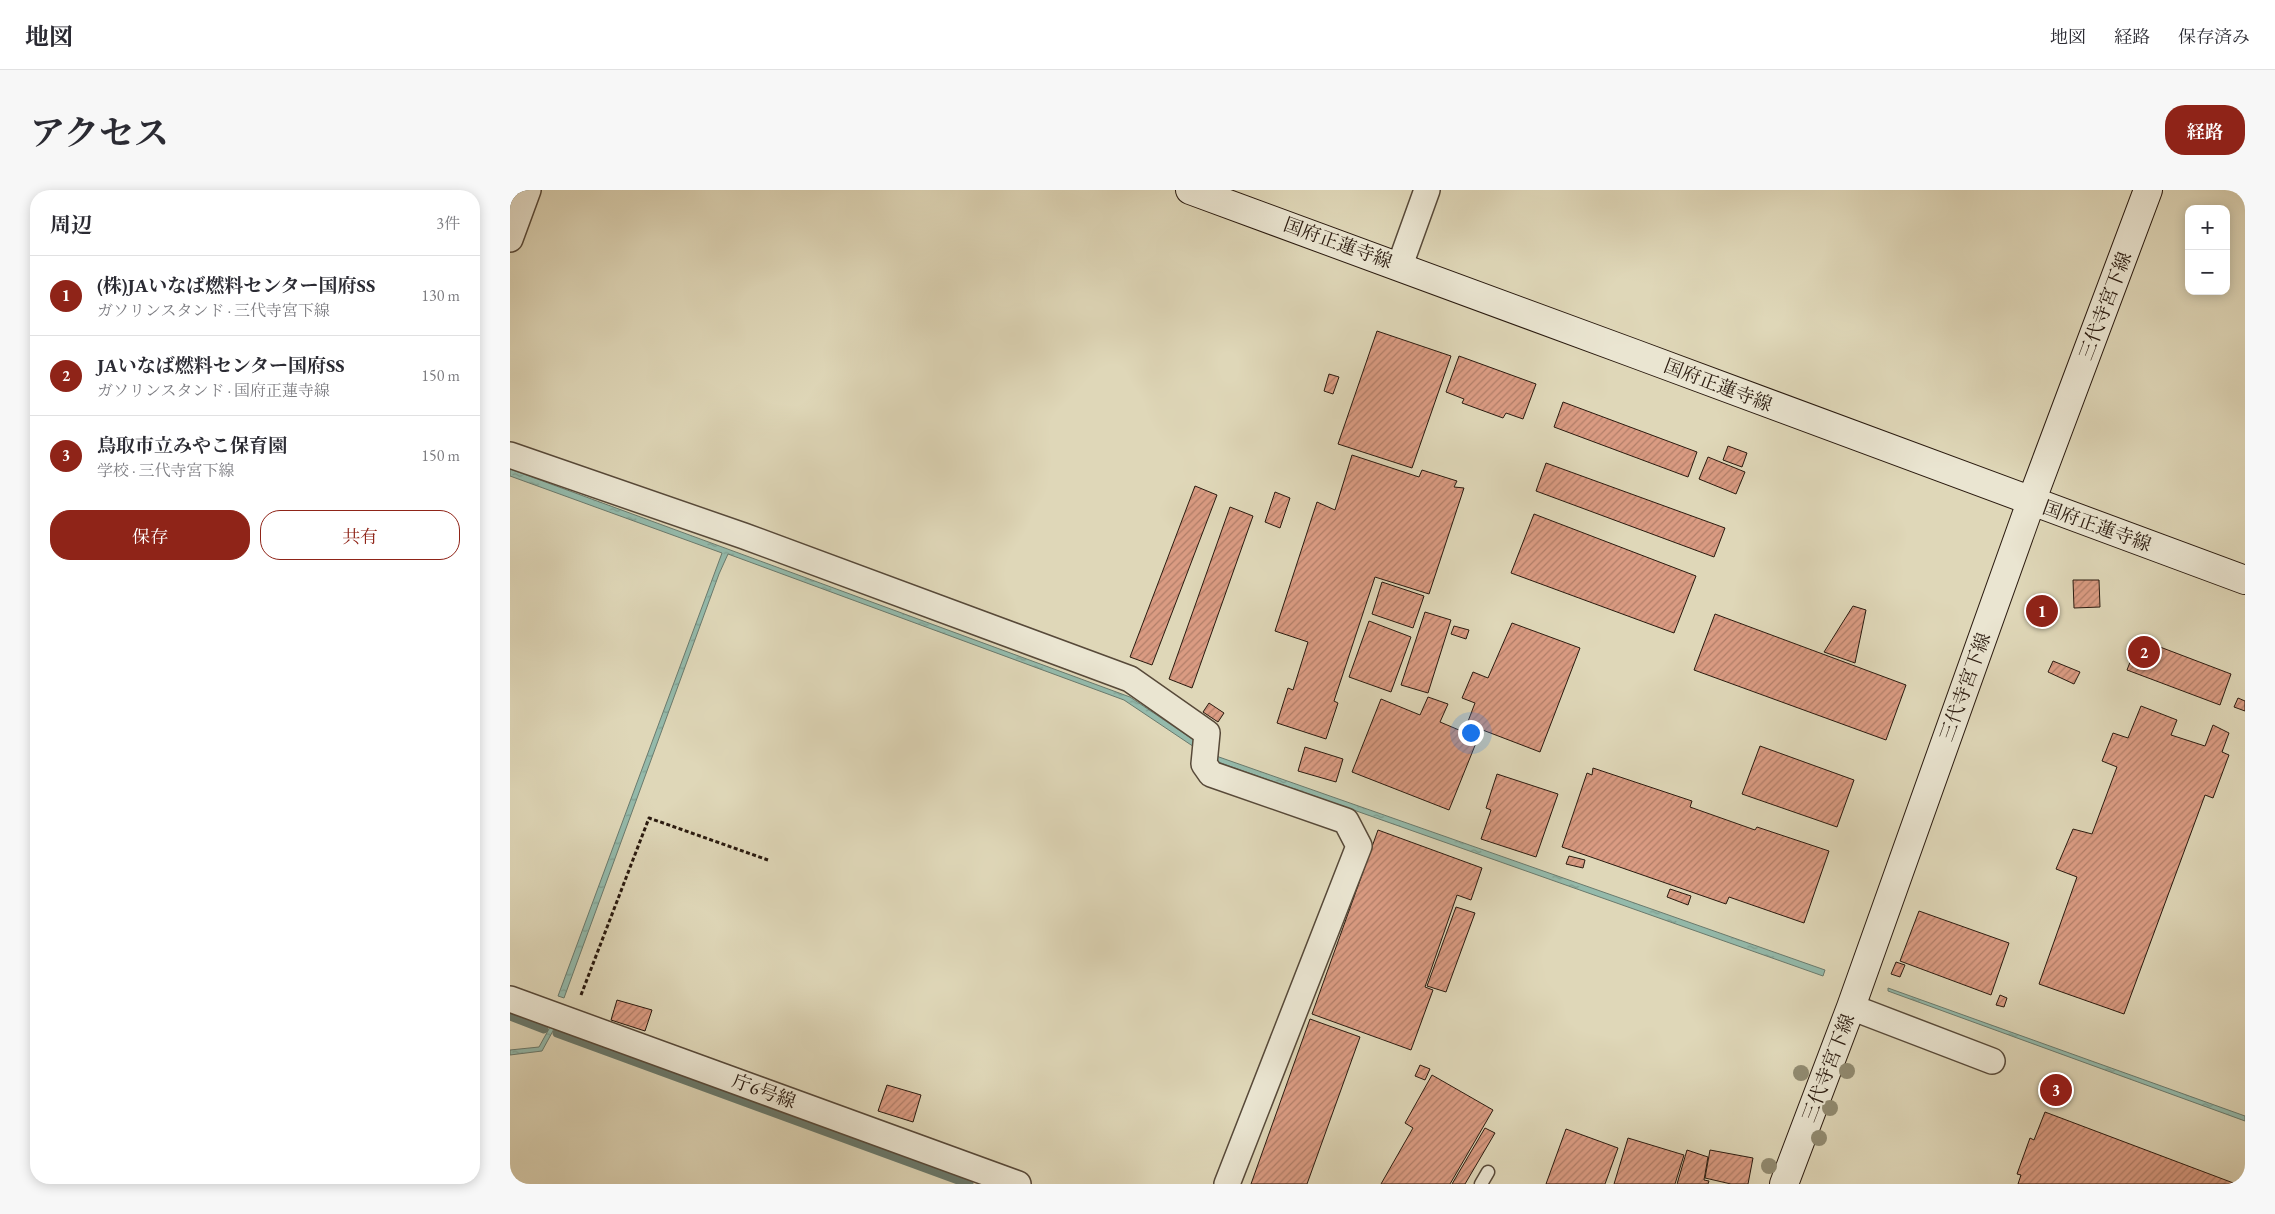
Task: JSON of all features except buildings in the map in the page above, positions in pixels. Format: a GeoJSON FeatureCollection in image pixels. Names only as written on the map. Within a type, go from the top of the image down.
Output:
{"type":"FeatureCollection","features":[{"type":"Feature","properties":{"kind":"main road","name":"国府正蓮寺線"},"geometry":{"type":"LineString","coordinates":[[1190,190],[1400,265],[2031,502],[2245,580]]}},
{"type":"Feature","properties":{"kind":"main road","name":"三代寺宮下線"},"geometry":{"type":"LineString","coordinates":[[1784,1184],[1851,1007],[2031,502],[2148,190]]}},
{"type":"Feature","properties":{"kind":"street"},"geometry":{"type":"LineString","coordinates":[[510,239],[528,190]]}},
{"type":"Feature","properties":{"kind":"street"},"geometry":{"type":"LineString","coordinates":[[1400,265],[1427,190]]}},
{"type":"Feature","properties":{"kind":"street"},"geometry":{"type":"LineString","coordinates":[[510,455],[744,536],[1130,679],[1207,733],[1204,764],[1211,774],[1346,821],[1359,846],[1226,1184]]}},
{"type":"Feature","properties":{"kind":"street","name":"庁6号線"},"geometry":{"type":"LineString","coordinates":[[510,999],[1018,1184]]}},
{"type":"Feature","properties":{"kind":"street"},"geometry":{"type":"LineString","coordinates":[[1851,1007],[1992,1061]]}},
{"type":"Feature","properties":{"kind":"lane"},"geometry":{"type":"LineString","coordinates":[[1481,1184],[1488,1172]]}},
{"type":"Feature","properties":{"kind":"path"},"geometry":{"type":"LineString","coordinates":[[571,1021],[649,818],[768,860]]}},
{"type":"Feature","properties":{"kind":"water"},"geometry":{"type":"Polygon","coordinates":[[[510,469],[1130,697],[1219,757],[1825,970],[1823,976],[1215,761],[1124,700],[728,554],[719,574],[564,998],[558,996],[722,553],[510,476],[510,469]]]}},
{"type":"Feature","properties":{"kind":"water"},"geometry":{"type":"Polygon","coordinates":[[[1888,988],[2245,1116],[2245,1121],[1888,991],[1888,988]]]}},
{"type":"Feature","properties":{"kind":"water"},"geometry":{"type":"Polygon","coordinates":[[[550,1027],[554,1029],[542,1051],[510,1055],[510,1050],[539,1047],[550,1027]]]}},
{"type":"Feature","properties":{"kind":"waterway"},"geometry":{"type":"LineString","coordinates":[[510,1016],[544,1029]]}},
{"type":"Feature","properties":{"kind":"waterway"},"geometry":{"type":"LineString","coordinates":[[557,1033],[969,1184]]}},
{"type":"Feature","properties":{"kind":"place","name":"(株)JAいなば燃料センター国府SS"},"geometry":{"type":"Point","coordinates":[2042,611]}},
{"type":"Feature","properties":{"kind":"place","name":"JAいなば燃料センター国府SS"},"geometry":{"type":"Point","coordinates":[2144,652]}},
{"type":"Feature","properties":{"kind":"place","name":"鳥取市立みやこ保育園"},"geometry":{"type":"Point","coordinates":[2056,1090]}}]}
